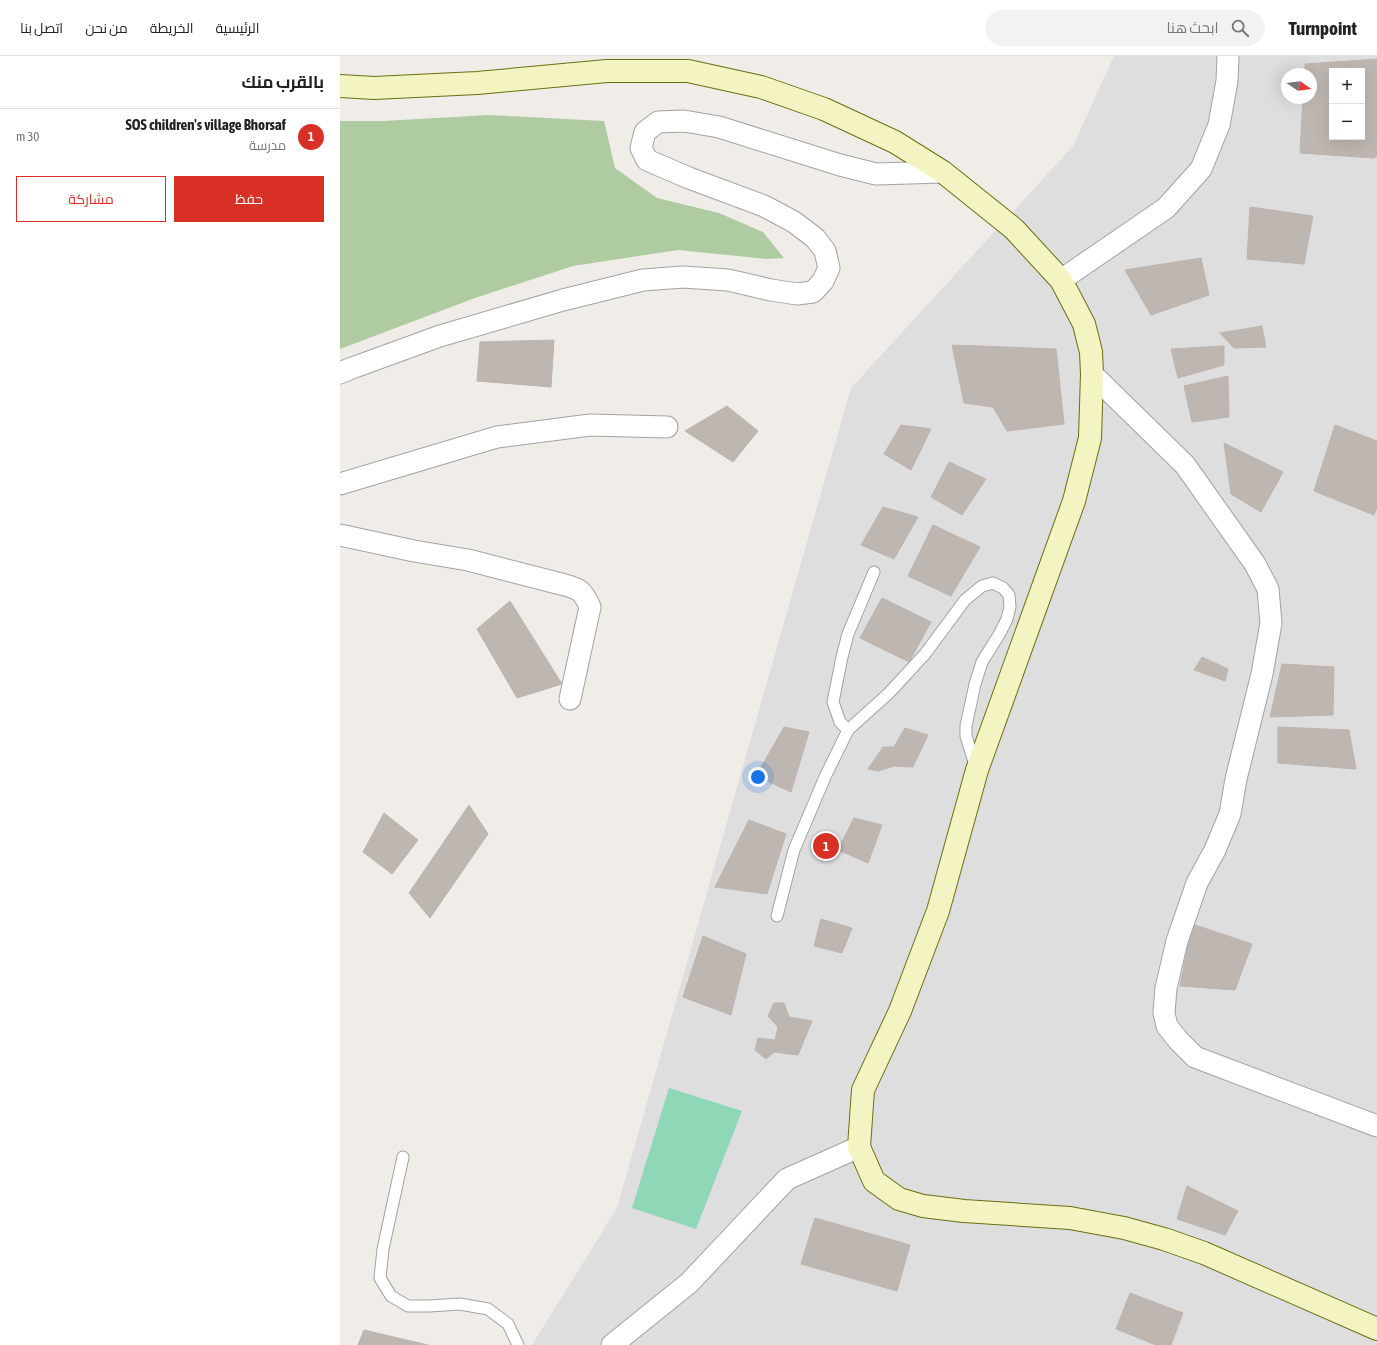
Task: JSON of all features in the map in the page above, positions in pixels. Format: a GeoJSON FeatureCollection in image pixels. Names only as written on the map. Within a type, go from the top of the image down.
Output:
{"type":"FeatureCollection","features":[{"type":"Feature","properties":{"kind":"main road"},"geometry":{"type":"LineString","coordinates":[[340,86],[374,88],[477,83],[607,71],[688,71],[761,87],[824,109],[895,142],[943,172],[1014,229],[1062,280],[1084,324],[1091,352],[1092,374],[1090,438],[1074,500],[977,770],[938,911],[900,1011],[862,1090],[859,1147],[874,1181],[899,1199],[923,1206],[964,1211],[1070,1218],[1124,1228],[1164,1239],[1204,1254],[1377,1329]]}},
{"type":"Feature","properties":{"kind":"street"},"geometry":{"type":"LineString","coordinates":[[1062,280],[1166,208],[1201,169],[1219,125],[1227,81],[1228,56]]}},
{"type":"Feature","properties":{"kind":"street"},"geometry":{"type":"LineString","coordinates":[[340,374],[352,368],[440,336],[563,300],[643,280],[683,277],[728,280],[771,290],[797,294],[813,292],[823,281],[829,268],[825,251],[815,238],[794,222],[764,206],[689,178],[647,160],[641,148],[645,132],[658,122],[684,120],[719,127],[840,165],[876,174],[943,172]]}},
{"type":"Feature","properties":{"kind":"street"},"geometry":{"type":"LineString","coordinates":[[1092,374],[1185,465],[1255,564],[1268,589],[1271,623],[1262,674],[1236,779],[1230,814],[1216,850],[1197,883],[1177,941],[1166,988],[1164,1013],[1167,1026],[1178,1040],[1195,1057],[1377,1126]]}},
{"type":"Feature","properties":{"kind":"street"},"geometry":{"type":"LineString","coordinates":[[340,484],[497,437],[590,425],[667,427]]}},
{"type":"Feature","properties":{"kind":"street"},"geometry":{"type":"LineString","coordinates":[[340,535],[414,551],[468,560],[561,584],[574,588],[584,594],[590,607],[570,699]]}},
{"type":"Feature","properties":{"kind":"street"},"geometry":{"type":"LineString","coordinates":[[612,1345],[689,1282],[787,1179],[859,1147]]}},
{"type":"Feature","properties":{"kind":"lane"},"geometry":{"type":"LineString","coordinates":[[848,730],[840,722],[833,702],[848,634],[874,572]]}},
{"type":"Feature","properties":{"kind":"lane"},"geometry":{"type":"LineString","coordinates":[[777,916],[794,850],[825,777],[848,730],[889,693],[925,654],[965,600],[982,586],[993,583],[1003,588],[1009,595],[1010,607],[1007,619],[1000,633],[982,662],[975,684],[966,726],[966,736],[977,770]]}},
{"type":"Feature","properties":{"kind":"lane"},"geometry":{"type":"LineString","coordinates":[[403,1157],[383,1249],[380,1278],[392,1296],[408,1306],[460,1304],[488,1309],[508,1324],[518,1345]]}},
{"type":"Feature","properties":{"kind":"shaded area"},"geometry":{"type":"Polygon","coordinates":[[[1114,56],[1377,56],[1377,1345],[532,1345],[617,1208],[851,388],[1073,146],[1114,56]]]}},
{"type":"Feature","properties":{"kind":"green space"},"geometry":{"type":"Polygon","coordinates":[[[489,115],[604,121],[615,168],[657,198],[719,213],[763,232],[784,258],[767,259],[678,250],[573,266],[475,298],[340,349],[340,121],[383,121],[489,115]]]}},
{"type":"Feature","properties":{"kind":"green space"},"geometry":{"type":"Polygon","coordinates":[[[669,1088],[742,1111],[696,1229],[632,1208],[669,1088]]]}},
{"type":"Feature","properties":{"kind":"building"},"geometry":{"type":"Polygon","coordinates":[[[1377,59],[1377,156],[1374,158],[1300,153],[1303,104],[1317,104],[1317,68],[1305,68],[1305,64],[1377,59]]]}},
{"type":"Feature","properties":{"kind":"building"},"geometry":{"type":"Polygon","coordinates":[[[1250,207],[1313,216],[1304,264],[1247,259],[1250,207]]]}},
{"type":"Feature","properties":{"kind":"building"},"geometry":{"type":"Polygon","coordinates":[[[1201,258],[1209,295],[1151,315],[1125,270],[1201,258]]]}},
{"type":"Feature","properties":{"kind":"building"},"geometry":{"type":"Polygon","coordinates":[[[1262,326],[1266,347],[1234,348],[1220,333],[1262,326]]]}},
{"type":"Feature","properties":{"kind":"building"},"geometry":{"type":"Polygon","coordinates":[[[554,340],[551,387],[477,381],[480,342],[554,340]]]}},
{"type":"Feature","properties":{"kind":"building"},"geometry":{"type":"Polygon","coordinates":[[[952,345],[1056,349],[1064,424],[1007,431],[993,407],[964,403],[952,345]]]}},
{"type":"Feature","properties":{"kind":"building"},"geometry":{"type":"Polygon","coordinates":[[[1224,346],[1224,365],[1178,378],[1171,349],[1224,346]]]}},
{"type":"Feature","properties":{"kind":"building"},"geometry":{"type":"Polygon","coordinates":[[[1228,376],[1229,417],[1192,422],[1184,386],[1228,376]]]}},
{"type":"Feature","properties":{"kind":"building"},"geometry":{"type":"Polygon","coordinates":[[[727,406],[758,431],[733,462],[685,431],[727,406]]]}},
{"type":"Feature","properties":{"kind":"building"},"geometry":{"type":"Polygon","coordinates":[[[901,425],[931,429],[911,470],[884,454],[901,425]]]}},
{"type":"Feature","properties":{"kind":"building"},"geometry":{"type":"Polygon","coordinates":[[[1335,425],[1377,441],[1377,508],[1374,515],[1314,491],[1335,425]]]}},
{"type":"Feature","properties":{"kind":"building"},"geometry":{"type":"Polygon","coordinates":[[[1224,443],[1283,472],[1261,512],[1231,494],[1224,443]]]}},
{"type":"Feature","properties":{"kind":"building"},"geometry":{"type":"Polygon","coordinates":[[[949,462],[986,479],[962,515],[931,497],[949,462]]]}},
{"type":"Feature","properties":{"kind":"building"},"geometry":{"type":"Polygon","coordinates":[[[883,507],[918,517],[894,559],[861,545],[883,507]]]}},
{"type":"Feature","properties":{"kind":"building"},"geometry":{"type":"Polygon","coordinates":[[[933,525],[980,547],[951,596],[908,576],[933,525]]]}},
{"type":"Feature","properties":{"kind":"building"},"geometry":{"type":"Polygon","coordinates":[[[882,598],[931,622],[909,662],[860,638],[882,598]]]}},
{"type":"Feature","properties":{"kind":"building"},"geometry":{"type":"Polygon","coordinates":[[[510,601],[562,684],[517,698],[477,629],[510,601]]]}},
{"type":"Feature","properties":{"kind":"building"},"geometry":{"type":"Polygon","coordinates":[[[1202,657],[1228,669],[1225,681],[1194,670],[1202,657]]]}},
{"type":"Feature","properties":{"kind":"building"},"geometry":{"type":"Polygon","coordinates":[[[1282,664],[1334,667],[1333,715],[1270,717],[1282,664]]]}},
{"type":"Feature","properties":{"kind":"building"},"geometry":{"type":"Polygon","coordinates":[[[784,727],[809,732],[791,792],[756,776],[784,727]]]}},
{"type":"Feature","properties":{"kind":"building"},"geometry":{"type":"Polygon","coordinates":[[[1278,727],[1349,730],[1356,769],[1278,763],[1278,727]]]}},
{"type":"Feature","properties":{"kind":"building"},"geometry":{"type":"Polygon","coordinates":[[[905,728],[928,735],[913,767],[894,766],[878,771],[868,769],[883,747],[894,747],[905,728]]]}},
{"type":"Feature","properties":{"kind":"building"},"geometry":{"type":"Polygon","coordinates":[[[469,805],[488,834],[430,918],[409,893],[469,805]]]}},
{"type":"Feature","properties":{"kind":"building"},"geometry":{"type":"Polygon","coordinates":[[[384,813],[418,840],[392,874],[363,852],[384,813]]]}},
{"type":"Feature","properties":{"kind":"building"},"geometry":{"type":"Polygon","coordinates":[[[854,818],[882,825],[868,863],[838,850],[854,818]]]}},
{"type":"Feature","properties":{"kind":"building"},"geometry":{"type":"Polygon","coordinates":[[[749,820],[786,834],[767,894],[715,887],[749,820]]]}},
{"type":"Feature","properties":{"kind":"building"},"geometry":{"type":"Polygon","coordinates":[[[821,919],[852,928],[842,953],[814,946],[821,919]]]}},
{"type":"Feature","properties":{"kind":"building"},"geometry":{"type":"Polygon","coordinates":[[[1192,924],[1252,944],[1235,990],[1180,986],[1192,924]]]}},
{"type":"Feature","properties":{"kind":"building"},"geometry":{"type":"Polygon","coordinates":[[[703,936],[746,954],[731,1015],[683,997],[703,936]]]}},
{"type":"Feature","properties":{"kind":"building"},"geometry":{"type":"Polygon","coordinates":[[[774,1003],[784,1003],[789,1017],[812,1021],[798,1055],[774,1052],[766,1059],[755,1050],[758,1038],[775,1040],[778,1027],[768,1016],[774,1003]]]}},
{"type":"Feature","properties":{"kind":"building"},"geometry":{"type":"Polygon","coordinates":[[[1187,1186],[1238,1211],[1225,1235],[1177,1219],[1187,1186]]]}},
{"type":"Feature","properties":{"kind":"building"},"geometry":{"type":"Polygon","coordinates":[[[815,1218],[910,1245],[897,1291],[801,1264],[815,1218]]]}},
{"type":"Feature","properties":{"kind":"building"},"geometry":{"type":"Polygon","coordinates":[[[1130,1293],[1183,1313],[1171,1345],[1156,1345],[1116,1329],[1130,1293]]]}},
{"type":"Feature","properties":{"kind":"building"},"geometry":{"type":"Polygon","coordinates":[[[364,1330],[428,1345],[358,1345],[364,1330]]]}},
{"type":"Feature","properties":{"kind":"place","name":"SOS children's village Bhorsaf"},"geometry":{"type":"Point","coordinates":[826,846]}}]}
